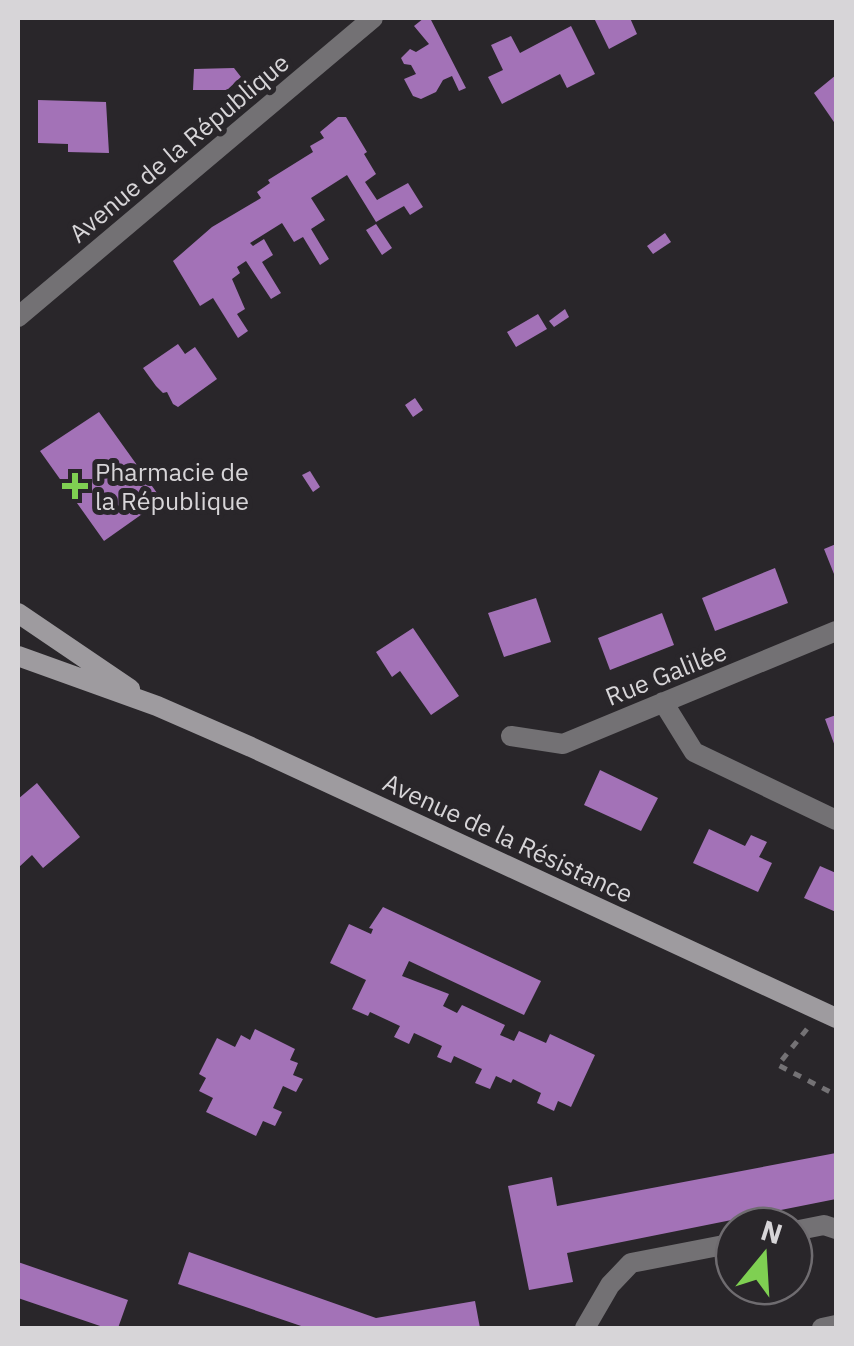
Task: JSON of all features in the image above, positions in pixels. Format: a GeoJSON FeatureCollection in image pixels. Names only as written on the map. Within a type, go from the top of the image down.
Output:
{"type":"FeatureCollection","features":[{"type":"Feature","properties":{"kind":"main road","name":"Avenue de la Résistance"},"geometry":{"type":"LineString","coordinates":[[18,613],[157,706]]}},
{"type":"Feature","properties":{"kind":"main road","name":"Avenue de la Résistance"},"geometry":{"type":"LineString","coordinates":[[18,656],[157,706],[828,1014]]}},
{"type":"Feature","properties":{"kind":"street","name":"Avenue de la République"},"geometry":{"type":"LineString","coordinates":[[18,317],[373,18]]}},
{"type":"Feature","properties":{"kind":"street","name":"Rue Galilée"},"geometry":{"type":"LineString","coordinates":[[512,736],[563,744],[836,631]]}},
{"type":"Feature","properties":{"kind":"street"},"geometry":{"type":"LineString","coordinates":[[663,702],[694,752],[836,820]]}},
{"type":"Feature","properties":{"kind":"street"},"geometry":{"type":"LineString","coordinates":[[585,1328],[610,1284],[631,1263],[714,1246]]}},
{"type":"Feature","properties":{"kind":"street"},"geometry":{"type":"LineString","coordinates":[[822,1328],[836,1325]]}},
{"type":"Feature","properties":{"kind":"path"},"geometry":{"type":"LineString","coordinates":[[828,1014],[778,1065],[836,1095]]}},
{"type":"Feature","properties":{"kind":"building"},"geometry":{"type":"Polygon","coordinates":[[[430,18],[466,88],[459,91],[452,76],[443,80],[436,92],[421,99],[413,96],[404,79],[416,74],[401,58],[410,49],[416,52],[429,44],[414,26],[430,18]]]}},
{"type":"Feature","properties":{"kind":"building"},"geometry":{"type":"Polygon","coordinates":[[[594,18],[630,18],[637,34],[609,49],[594,18]]]}},
{"type":"Feature","properties":{"kind":"building"},"geometry":{"type":"Polygon","coordinates":[[[571,26],[595,74],[567,88],[560,74],[502,104],[488,77],[503,70],[491,45],[511,36],[520,53],[571,26]]]}},
{"type":"Feature","properties":{"kind":"building"},"geometry":{"type":"Polygon","coordinates":[[[234,68],[241,77],[227,90],[193,90],[194,69],[234,68]]]}},
{"type":"Feature","properties":{"kind":"building"},"geometry":{"type":"Polygon","coordinates":[[[836,75],[836,125],[814,93],[836,75]]]}},
{"type":"Feature","properties":{"kind":"building"},"geometry":{"type":"Polygon","coordinates":[[[38,100],[106,102],[109,153],[68,152],[68,144],[38,143],[38,100]]]}},
{"type":"Feature","properties":{"kind":"building"},"geometry":{"type":"Polygon","coordinates":[[[338,117],[346,117],[367,152],[364,154],[376,174],[365,182],[377,200],[408,183],[423,207],[410,215],[404,206],[376,222],[347,175],[311,198],[325,220],[311,229],[329,259],[320,265],[303,237],[294,242],[282,223],[250,243],[253,246],[264,239],[273,255],[262,262],[281,293],[271,299],[246,261],[237,267],[240,273],[232,279],[245,309],[237,314],[248,331],[238,338],[213,298],[200,306],[173,261],[212,227],[261,198],[257,192],[270,183],[268,180],[313,152],[310,146],[324,138],[320,132],[338,117]]]}},
{"type":"Feature","properties":{"kind":"building"},"geometry":{"type":"Polygon","coordinates":[[[376,224],[392,248],[382,255],[366,230],[376,224]]]}},
{"type":"Feature","properties":{"kind":"building"},"geometry":{"type":"Polygon","coordinates":[[[665,233],[671,242],[653,254],[647,246],[665,233]]]}},
{"type":"Feature","properties":{"kind":"building"},"geometry":{"type":"Polygon","coordinates":[[[565,309],[569,317],[554,327],[549,321],[565,309]]]}},
{"type":"Feature","properties":{"kind":"building"},"geometry":{"type":"Polygon","coordinates":[[[538,314],[547,329],[516,347],[507,332],[538,314]]]}},
{"type":"Feature","properties":{"kind":"building"},"geometry":{"type":"Polygon","coordinates":[[[178,344],[185,354],[195,347],[217,379],[178,407],[143,368],[178,344]]]}},
{"type":"Feature","properties":{"kind":"building"},"geometry":{"type":"Polygon","coordinates":[[[415,398],[423,410],[413,417],[405,405],[415,398]]]}},
{"type":"Feature","properties":{"kind":"building"},"geometry":{"type":"Polygon","coordinates":[[[99,412],[162,500],[104,541],[40,451],[99,412]]]}},
{"type":"Feature","properties":{"kind":"building"},"geometry":{"type":"Polygon","coordinates":[[[310,471],[320,487],[313,492],[302,475],[310,471]]]}},
{"type":"Feature","properties":{"kind":"building"},"geometry":{"type":"Polygon","coordinates":[[[836,544],[836,579],[824,549],[836,544]]]}},
{"type":"Feature","properties":{"kind":"building"},"geometry":{"type":"Polygon","coordinates":[[[775,568],[788,603],[715,631],[702,598],[775,568]]]}},
{"type":"Feature","properties":{"kind":"building"},"geometry":{"type":"Polygon","coordinates":[[[536,598],[551,642],[504,657],[488,613],[536,598]]]}},
{"type":"Feature","properties":{"kind":"building"},"geometry":{"type":"Polygon","coordinates":[[[662,613],[674,645],[610,670],[598,638],[662,613]]]}},
{"type":"Feature","properties":{"kind":"building"},"geometry":{"type":"Polygon","coordinates":[[[413,628],[459,696],[431,715],[400,671],[392,677],[376,652],[413,628]]]}},
{"type":"Feature","properties":{"kind":"building"},"geometry":{"type":"Polygon","coordinates":[[[836,715],[836,749],[825,719],[836,715]]]}},
{"type":"Feature","properties":{"kind":"building"},"geometry":{"type":"Polygon","coordinates":[[[600,770],[658,798],[641,831],[584,805],[600,770]]]}},
{"type":"Feature","properties":{"kind":"building"},"geometry":{"type":"Polygon","coordinates":[[[37,783],[80,837],[43,868],[32,855],[18,868],[18,799],[37,783]]]}},
{"type":"Feature","properties":{"kind":"building"},"geometry":{"type":"Polygon","coordinates":[[[709,829],[745,846],[751,835],[767,842],[759,857],[772,863],[758,892],[693,863],[709,829]]]}},
{"type":"Feature","properties":{"kind":"building"},"geometry":{"type":"Polygon","coordinates":[[[820,866],[836,873],[836,912],[804,898],[820,866]]]}},
{"type":"Feature","properties":{"kind":"building"},"geometry":{"type":"Polygon","coordinates":[[[383,907],[541,981],[524,1015],[409,961],[402,976],[449,994],[443,1006],[457,1013],[462,1005],[505,1025],[500,1035],[514,1041],[519,1031],[546,1043],[550,1034],[595,1055],[571,1107],[558,1101],[554,1111],[537,1103],[541,1093],[513,1079],[511,1083],[496,1076],[490,1089],[475,1083],[482,1069],[454,1056],[451,1063],[437,1057],[442,1046],[414,1033],[409,1044],[394,1037],[400,1026],[370,1012],[368,1016],[352,1009],[366,980],[330,963],[349,924],[371,934],[373,929],[369,928],[383,907]]]}},
{"type":"Feature","properties":{"kind":"building"},"geometry":{"type":"Polygon","coordinates":[[[255,1029],[295,1049],[290,1060],[298,1063],[293,1075],[303,1079],[296,1092],[283,1086],[273,1108],[282,1112],[275,1126],[263,1121],[256,1136],[206,1112],[213,1098],[199,1091],[206,1078],[199,1074],[217,1038],[235,1047],[241,1035],[250,1040],[255,1029]]]}},
{"type":"Feature","properties":{"kind":"building"},"geometry":{"type":"Polygon","coordinates":[[[836,1153],[836,1199],[801,1206],[714,1206],[714,1223],[567,1253],[573,1282],[529,1290],[508,1186],[552,1177],[557,1206],[836,1153]]]}},
{"type":"Feature","properties":{"kind":"building"},"geometry":{"type":"Polygon","coordinates":[[[189,1252],[376,1318],[475,1301],[480,1328],[307,1328],[178,1284],[189,1252]]]}},
{"type":"Feature","properties":{"kind":"building"},"geometry":{"type":"Polygon","coordinates":[[[18,1262],[128,1300],[118,1328],[106,1328],[18,1298],[18,1262]]]}},
{"type":"Feature","properties":{"kind":"place","name":"Pharmacie de la République"},"geometry":{"type":"Point","coordinates":[75,486]}}]}
